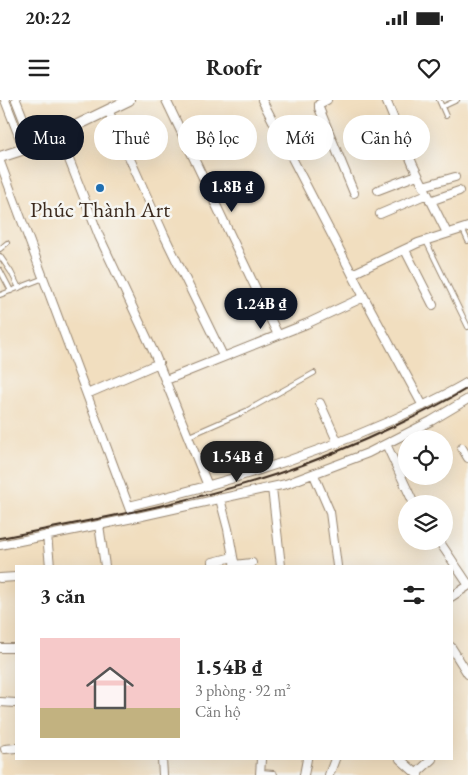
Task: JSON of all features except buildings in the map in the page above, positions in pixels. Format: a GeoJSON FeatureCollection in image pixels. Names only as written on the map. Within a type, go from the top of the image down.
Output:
{"type":"FeatureCollection","features":[{"type":"Feature","properties":{"kind":"street"},"geometry":{"type":"LineString","coordinates":[[5,100],[15,120]]}},
{"type":"Feature","properties":{"kind":"street"},"geometry":{"type":"LineString","coordinates":[[16,100],[20,115]]}},
{"type":"Feature","properties":{"kind":"street"},"geometry":{"type":"LineString","coordinates":[[84,122],[129,100]]}},
{"type":"Feature","properties":{"kind":"street"},"geometry":{"type":"LineString","coordinates":[[166,100],[278,335]]}},
{"type":"Feature","properties":{"kind":"street"},"geometry":{"type":"LineString","coordinates":[[262,100],[423,406]]}},
{"type":"Feature","properties":{"kind":"street"},"geometry":{"type":"LineString","coordinates":[[327,100],[319,104],[319,108],[354,192]]}},
{"type":"Feature","properties":{"kind":"street"},"geometry":{"type":"LineString","coordinates":[[386,100],[417,175],[447,233]]}},
{"type":"Feature","properties":{"kind":"street"},"geometry":{"type":"LineString","coordinates":[[108,110],[165,237],[224,356]]}},
{"type":"Feature","properties":{"kind":"street"},"geometry":{"type":"LineString","coordinates":[[0,157],[15,152]]}},
{"type":"Feature","properties":{"kind":"street"},"geometry":{"type":"LineString","coordinates":[[69,160],[100,240],[159,363],[208,486]]}},
{"type":"Feature","properties":{"kind":"street"},"geometry":{"type":"LineString","coordinates":[[0,162],[133,518]]}},
{"type":"Feature","properties":{"kind":"street"},"geometry":{"type":"LineString","coordinates":[[378,190],[417,175]]}},
{"type":"Feature","properties":{"kind":"street"},"geometry":{"type":"LineString","coordinates":[[380,214],[427,194],[455,177]]}},
{"type":"Feature","properties":{"kind":"street"},"geometry":{"type":"LineString","coordinates":[[427,194],[459,191]]}},
{"type":"Feature","properties":{"kind":"street"},"geometry":{"type":"LineString","coordinates":[[352,274],[426,240],[465,228]]}},
{"type":"Feature","properties":{"kind":"street"},"geometry":{"type":"LineString","coordinates":[[405,250],[433,305]]}},
{"type":"Feature","properties":{"kind":"street"},"geometry":{"type":"LineString","coordinates":[[166,380],[312,322],[364,297]]}},
{"type":"Feature","properties":{"kind":"street"},"geometry":{"type":"LineString","coordinates":[[87,394],[159,363]]}},
{"type":"Feature","properties":{"kind":"street"},"geometry":{"type":"LineString","coordinates":[[129,506],[208,486],[276,465],[338,442],[423,406],[468,382]]}},
{"type":"Feature","properties":{"kind":"street"},"geometry":{"type":"LineString","coordinates":[[0,545],[272,488],[314,474],[386,444],[468,399]]}},
{"type":"Feature","properties":{"kind":"street"},"geometry":{"type":"LineString","coordinates":[[320,403],[338,442]]}},
{"type":"Feature","properties":{"kind":"street"},"geometry":{"type":"LineString","coordinates":[[386,444],[410,495]]}},
{"type":"Feature","properties":{"kind":"street"},"geometry":{"type":"LineString","coordinates":[[462,448],[468,458]]}},
{"type":"Feature","properties":{"kind":"street"},"geometry":{"type":"LineString","coordinates":[[314,474],[330,512],[337,565]]}},
{"type":"Feature","properties":{"kind":"street"},"geometry":{"type":"LineString","coordinates":[[272,488],[281,565]]}},
{"type":"Feature","properties":{"kind":"street"},"geometry":{"type":"LineString","coordinates":[[220,499],[234,563]]}},
{"type":"Feature","properties":{"kind":"street"},"geometry":{"type":"LineString","coordinates":[[99,525],[106,565]]}},
{"type":"Feature","properties":{"kind":"street"},"geometry":{"type":"LineString","coordinates":[[48,535],[50,565]]}},
{"type":"Feature","properties":{"kind":"street"},"geometry":{"type":"LineString","coordinates":[[445,550],[468,585],[453,596]]}},
{"type":"Feature","properties":{"kind":"street"},"geometry":{"type":"LineString","coordinates":[[213,562],[252,563]]}},
{"type":"Feature","properties":{"kind":"street"},"geometry":{"type":"LineString","coordinates":[[0,578],[15,577]]}},
{"type":"Feature","properties":{"kind":"street"},"geometry":{"type":"LineString","coordinates":[[0,648],[15,648]]}},
{"type":"Feature","properties":{"kind":"street"},"geometry":{"type":"LineString","coordinates":[[453,649],[465,661],[468,674]]}},
{"type":"Feature","properties":{"kind":"street"},"geometry":{"type":"LineString","coordinates":[[0,702],[15,703]]}},
{"type":"Feature","properties":{"kind":"street"},"geometry":{"type":"LineString","coordinates":[[5,748],[15,748]]}},
{"type":"Feature","properties":{"kind":"street"},"geometry":{"type":"LineString","coordinates":[[162,760],[162,775]]}},
{"type":"Feature","properties":{"kind":"street"},"geometry":{"type":"LineString","coordinates":[[261,760],[260,774],[273,775]]}},
{"type":"Feature","properties":{"kind":"street"},"geometry":{"type":"LineString","coordinates":[[304,775],[307,760]]}},
{"type":"Feature","properties":{"kind":"street"},"geometry":{"type":"LineString","coordinates":[[329,775],[335,760]]}},
{"type":"Feature","properties":{"kind":"street"},"geometry":{"type":"LineString","coordinates":[[401,760],[417,774],[431,760]]}},
{"type":"Feature","properties":{"kind":"lane"},"geometry":{"type":"LineString","coordinates":[[439,100],[446,116]]}},
{"type":"Feature","properties":{"kind":"lane"},"geometry":{"type":"LineString","coordinates":[[442,107],[457,100]]}},
{"type":"Feature","properties":{"kind":"lane"},"geometry":{"type":"LineString","coordinates":[[465,228],[468,241]]}},
{"type":"Feature","properties":{"kind":"lane"},"geometry":{"type":"LineString","coordinates":[[426,240],[468,327]]}},
{"type":"Feature","properties":{"kind":"lane"},"geometry":{"type":"LineString","coordinates":[[0,249],[7,243]]}},
{"type":"Feature","properties":{"kind":"lane"},"geometry":{"type":"LineString","coordinates":[[0,256],[12,272],[19,288]]}},
{"type":"Feature","properties":{"kind":"lane"},"geometry":{"type":"LineString","coordinates":[[0,270],[10,291]]}},
{"type":"Feature","properties":{"kind":"lane"},"geometry":{"type":"LineString","coordinates":[[1,294],[44,278]]}},
{"type":"Feature","properties":{"kind":"lane"},"geometry":{"type":"LineString","coordinates":[[189,436],[246,412],[314,374]]}},
{"type":"Feature","properties":{"kind":"railway"},"geometry":{"type":"LineString","coordinates":[[0,538],[104,518],[207,495],[274,475],[367,439],[424,412],[468,388]]}},
{"type":"Feature","properties":{"kind":"place","name":"Phúc Thành Art"},"geometry":{"type":"Point","coordinates":[100,188]}}]}
